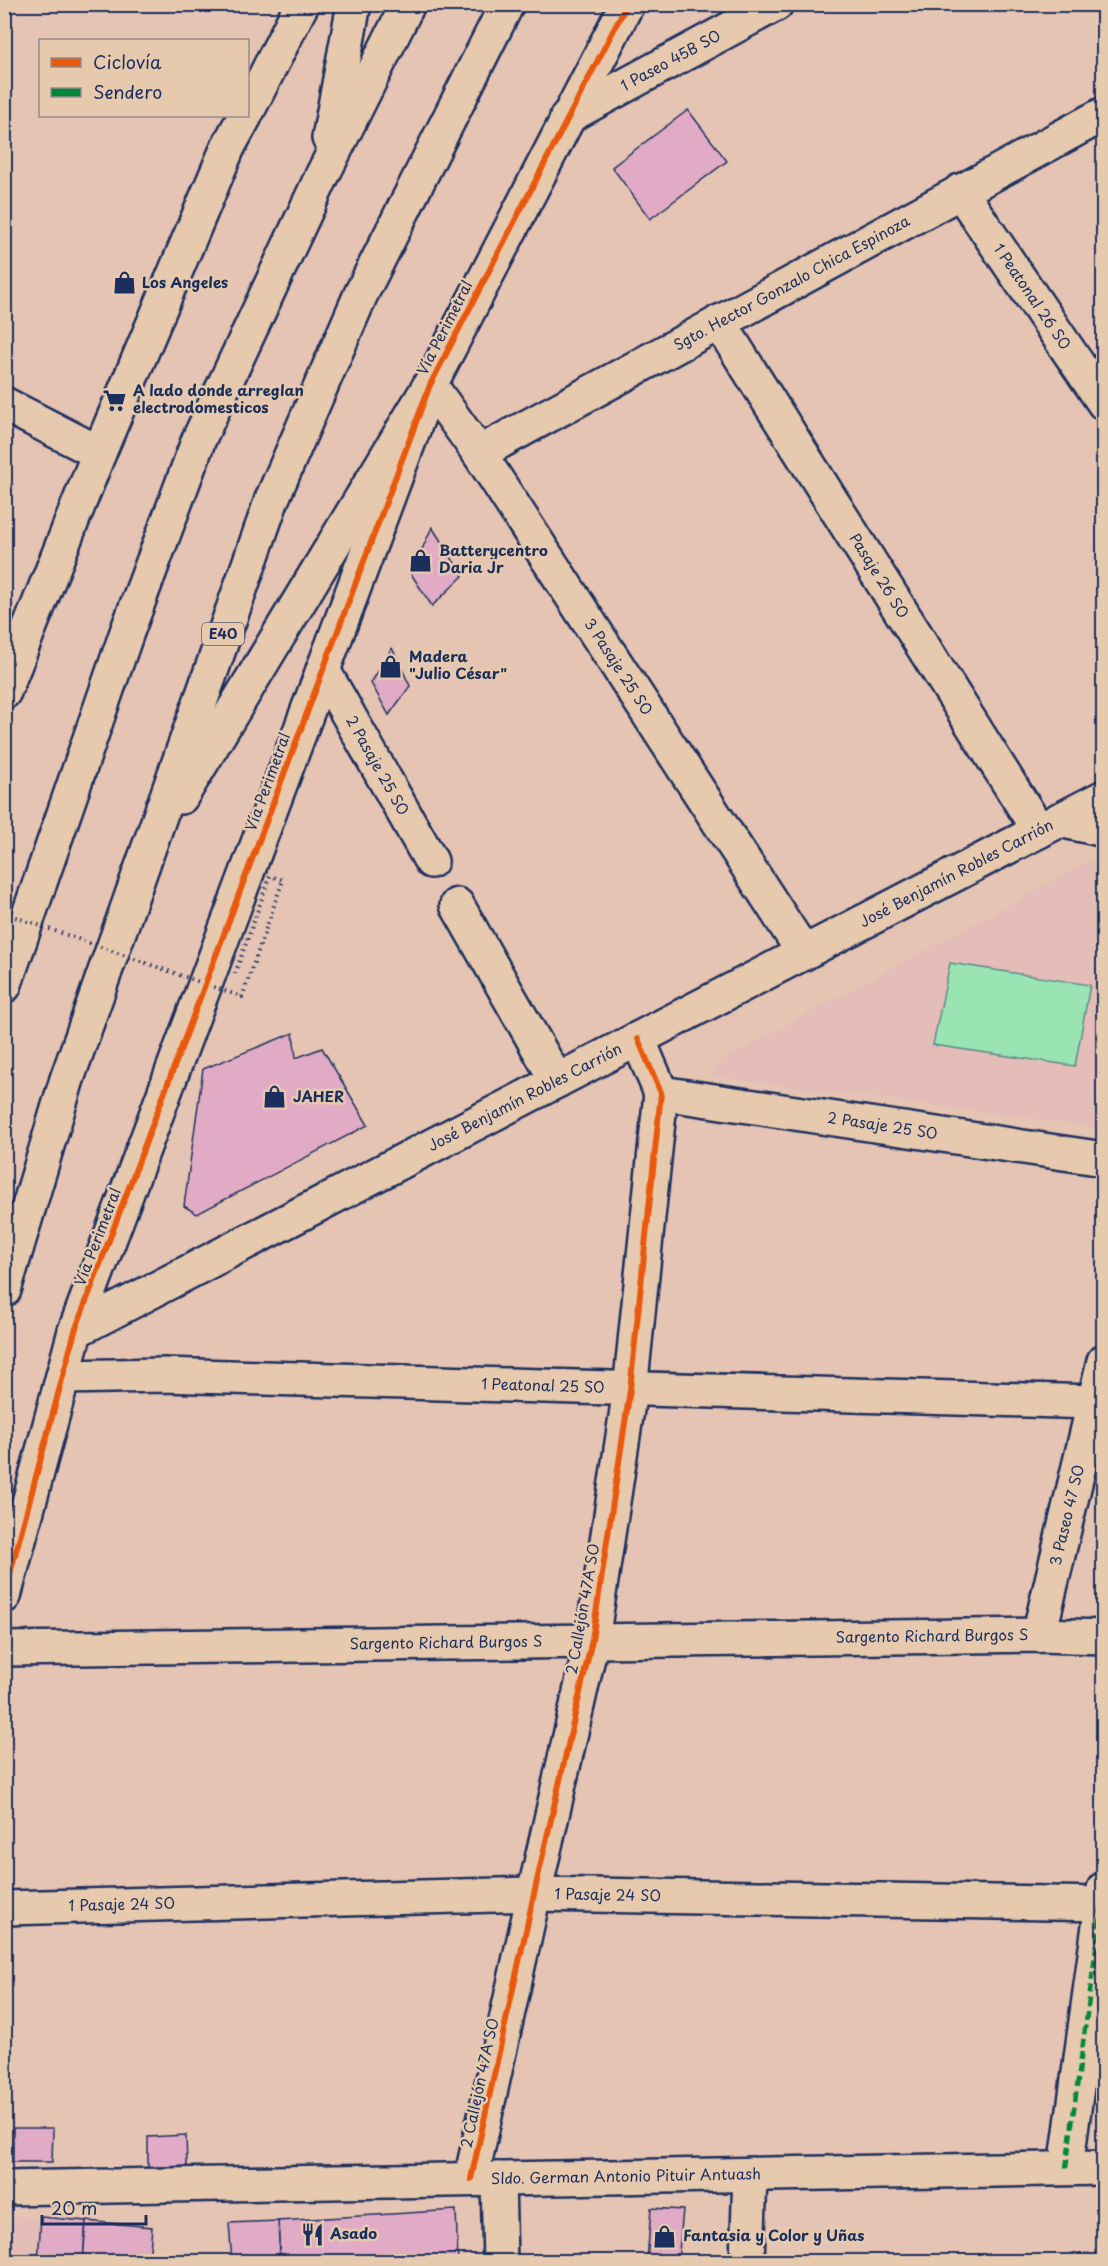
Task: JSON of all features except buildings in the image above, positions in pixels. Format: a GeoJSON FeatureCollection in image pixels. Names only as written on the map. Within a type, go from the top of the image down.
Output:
{"type":"FeatureCollection","features":[{"type":"Feature","properties":{"kind":"main road"},"geometry":{"type":"LineString","coordinates":[[249,108],[302,4]]}},
{"type":"Feature","properties":{"kind":"main road"},"geometry":{"type":"LineString","coordinates":[[322,176],[354,4]]}},
{"type":"Feature","properties":{"kind":"main road"},"geometry":{"type":"LineString","coordinates":[[4,986],[123,643],[199,439],[322,176],[408,4]]}},
{"type":"Feature","properties":{"kind":"main road","name":"E40"},"geometry":{"type":"LineString","coordinates":[[4,1290],[67,1079],[272,499],[361,294],[507,4]]}},
{"type":"Feature","properties":{"kind":"main road","name":"Vía Perimetral"},"geometry":{"type":"LineString","coordinates":[[4,1596],[75,1331],[430,385],[627,4]]}},
{"type":"Feature","properties":{"kind":"main road","name":"1 Paseo 45B SO"},"geometry":{"type":"LineString","coordinates":[[567,117],[776,4]]}},
{"type":"Feature","properties":{"kind":"main road","name":"Sgto. Hector Gonzalo Chica Espinoza"},"geometry":{"type":"LineString","coordinates":[[479,453],[1104,114]]}},
{"type":"Feature","properties":{"kind":"main road"},"geometry":{"type":"LineString","coordinates":[[4,692],[99,453],[228,147],[244,117]]}},
{"type":"Feature","properties":{"kind":"main road","name":"1 Peatonal 26 SO"},"geometry":{"type":"LineString","coordinates":[[960,191],[1104,403]]}},
{"type":"Feature","properties":{"kind":"main road","name":"Pasaje 26 SO"},"geometry":{"type":"LineString","coordinates":[[719,322],[1049,826]]}},
{"type":"Feature","properties":{"kind":"main road"},"geometry":{"type":"LineString","coordinates":[[149,850],[430,385]]}},
{"type":"Feature","properties":{"kind":"main road","name":"3 Pasaje 25 SO"},"geometry":{"type":"LineString","coordinates":[[430,385],[479,453],[804,952]]}},
{"type":"Feature","properties":{"kind":"main road"},"geometry":{"type":"LineString","coordinates":[[4,404],[99,453]]}},
{"type":"Feature","properties":{"kind":"main road","name":"2 Pasaje 25 SO"},"geometry":{"type":"LineString","coordinates":[[322,670],[431,861]]}},
{"type":"Feature","properties":{"kind":"main road","name":"José Benjamín Robles Carrión"},"geometry":{"type":"LineString","coordinates":[[75,1331],[1104,797]]}},
{"type":"Feature","properties":{"kind":"main road"},"geometry":{"type":"LineString","coordinates":[[1049,826],[1104,830]]}},
{"type":"Feature","properties":{"kind":"main road"},"geometry":{"type":"LineString","coordinates":[[457,905],[557,1081]]}},
{"type":"Feature","properties":{"kind":"main road","name":"2 Callejón 47A SO"},"geometry":{"type":"LineString","coordinates":[[500,2262],[485,2179],[534,1894],[592,1640],[630,1390],[661,1093],[638,1039]]}},
{"type":"Feature","properties":{"kind":"main road","name":"2 Pasaje 25 SO"},"geometry":{"type":"LineString","coordinates":[[661,1093],[1104,1159]]}},
{"type":"Feature","properties":{"kind":"main road","name":"3 Paseo 47 SO"},"geometry":{"type":"LineString","coordinates":[[1038,1635],[1104,1361]]}},
{"type":"Feature","properties":{"kind":"main road","name":"1 Peatonal 25 SO"},"geometry":{"type":"LineString","coordinates":[[63,1377],[163,1375],[1094,1402]]}},
{"type":"Feature","properties":{"kind":"main road","name":"Sargento Richard Burgos S"},"geometry":{"type":"LineString","coordinates":[[4,1649],[1038,1635],[1104,1637]]}},
{"type":"Feature","properties":{"kind":"main road","name":"1 Pasaje 24 SO"},"geometry":{"type":"LineString","coordinates":[[4,1908],[534,1894],[1103,1899]]}},
{"type":"Feature","properties":{"kind":"main road"},"geometry":{"type":"LineString","coordinates":[[1066,2168],[1103,1899]]}},
{"type":"Feature","properties":{"kind":"main road","name":"Sldo. German Antonio Pituir Antuash"},"geometry":{"type":"LineString","coordinates":[[4,2188],[1104,2168]]}},
{"type":"Feature","properties":{"kind":"main road"},"geometry":{"type":"LineString","coordinates":[[747,2262],[750,2174]]}},
{"type":"Feature","properties":{"kind":"path"},"geometry":{"type":"LineString","coordinates":[[4,913],[242,998],[283,880],[270,876],[235,974]]}},
{"type":"Feature","properties":{"kind":"shaded area"},"geometry":{"type":"Polygon","coordinates":[[[1095,858],[1103,860],[1103,1128],[713,1076],[719,1062],[1095,858]]]}},
{"type":"Feature","properties":{"kind":"shaded area"},"geometry":{"type":"Polygon","coordinates":[[[5,2217],[41,2217],[38,2261],[5,2262],[5,2217]]]}},
{"type":"Feature","properties":{"kind":"green space"},"geometry":{"type":"Polygon","coordinates":[[[950,963],[1090,985],[1075,1066],[933,1045],[950,963]]]}},
{"type":"Feature","properties":{"kind":"marked path"},"geometry":{"type":"LineString","coordinates":[[1066,2168],[1104,1889]]}},
{"type":"Feature","properties":{"kind":"cycle path"},"geometry":{"type":"LineString","coordinates":[[4,1596],[75,1331],[430,385],[627,4]]}},
{"type":"Feature","properties":{"kind":"cycle path"},"geometry":{"type":"LineString","coordinates":[[471,2179],[592,1640],[630,1390],[661,1093],[638,1039]]}},
{"type":"Feature","properties":{"kind":"place","name":"Los Angeles"},"geometry":{"type":"Point","coordinates":[124,283]}},
{"type":"Feature","properties":{"kind":"place","name":"A lado donde arreglan electrodomesticos"},"geometry":{"type":"Point","coordinates":[115,400]}},
{"type":"Feature","properties":{"kind":"place","name":"Batterycentro Daria Jr"},"geometry":{"type":"Point","coordinates":[421,560]}},
{"type":"Feature","properties":{"kind":"place","name":"Madera \"Julio César\""},"geometry":{"type":"Point","coordinates":[391,666]}},
{"type":"Feature","properties":{"kind":"place","name":"JAHER"},"geometry":{"type":"Point","coordinates":[275,1097]}},
{"type":"Feature","properties":{"kind":"place","name":"Asado"},"geometry":{"type":"Point","coordinates":[312,2234]}},
{"type":"Feature","properties":{"kind":"place","name":"Fantasia y Color y Uñas"},"geometry":{"type":"Point","coordinates":[665,2236]}}]}
